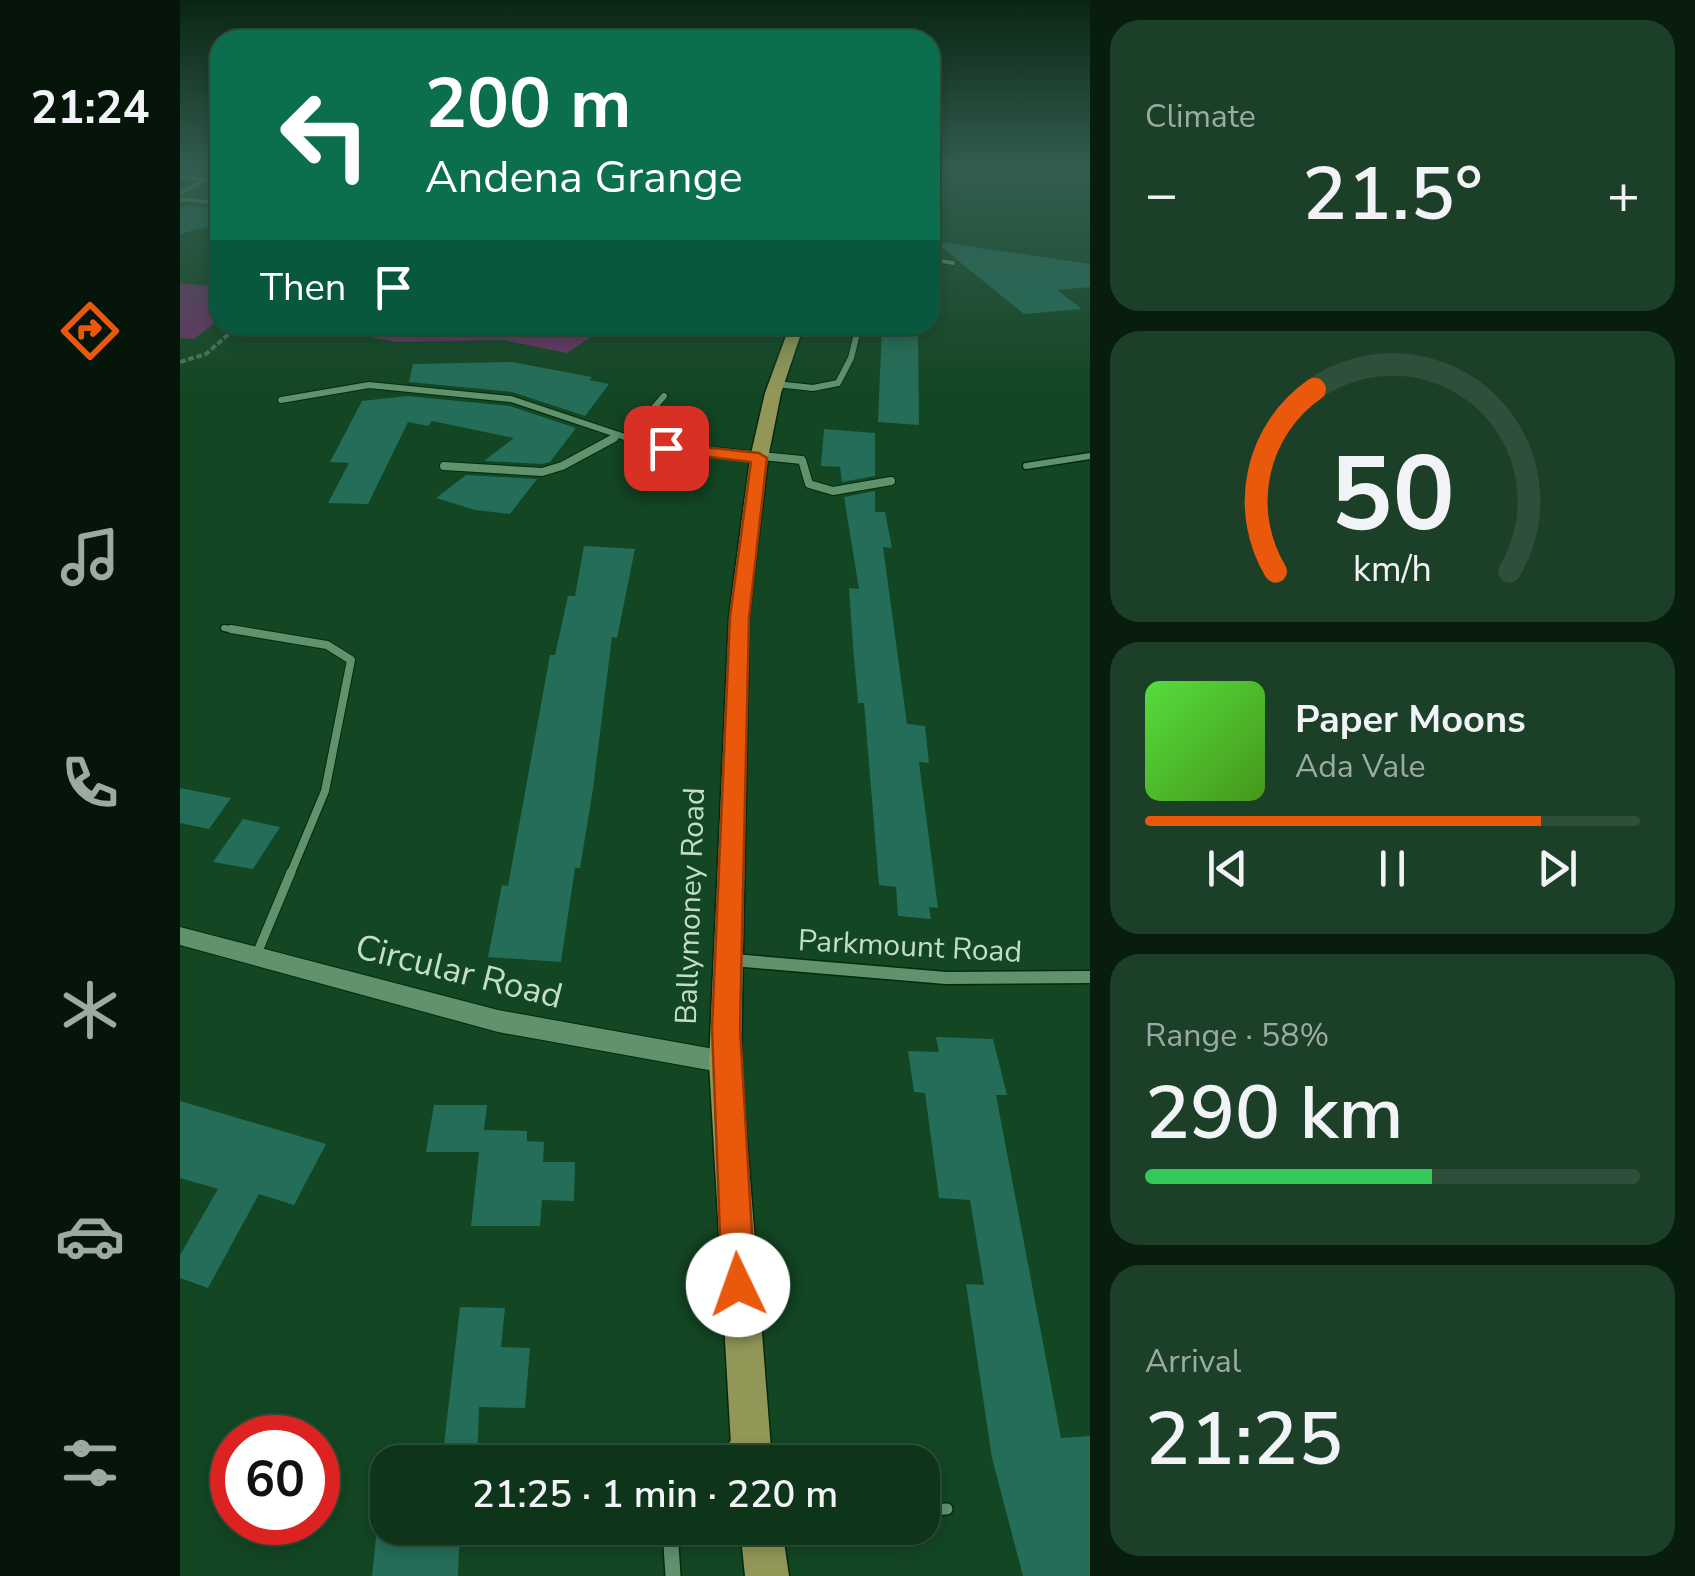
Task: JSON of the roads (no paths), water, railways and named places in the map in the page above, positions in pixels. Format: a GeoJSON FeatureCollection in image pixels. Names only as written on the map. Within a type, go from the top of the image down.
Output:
{"type":"FeatureCollection","features":[{"type":"Feature","properties":{"kind":"main road","name":"Ballymoney Road"},"geometry":{"type":"LineString","coordinates":[[750,1445],[725,1062],[740,617],[759,458],[776,384],[793,335]]}},
{"type":"Feature","properties":{"kind":"main road"},"geometry":{"type":"LineString","coordinates":[[763,1545],[766,1576]]}},
{"type":"Feature","properties":{"kind":"street"},"geometry":{"type":"LineString","coordinates":[[776,384],[820,388],[838,382],[857,335]]}},
{"type":"Feature","properties":{"kind":"street"},"geometry":{"type":"LineString","coordinates":[[281,400],[369,385],[511,398],[617,436],[666,448],[802,461],[809,484],[822,490],[891,481]]}},
{"type":"Feature","properties":{"kind":"street"},"geometry":{"type":"LineString","coordinates":[[627,439],[664,396]]}},
{"type":"Feature","properties":{"kind":"street"},"geometry":{"type":"LineString","coordinates":[[444,466],[542,472],[562,466],[617,436]]}},
{"type":"Feature","properties":{"kind":"street","name":"Circular Road"},"geometry":{"type":"LineString","coordinates":[[180,936],[498,1021],[725,1062]]}},
{"type":"Feature","properties":{"kind":"street","name":"Parkmount Road"},"geometry":{"type":"LineString","coordinates":[[728,960],[946,978],[1090,977]]}},
{"type":"Feature","properties":{"kind":"street"},"geometry":{"type":"LineString","coordinates":[[737,1445],[748,1434]]}},
{"type":"Feature","properties":{"kind":"street"},"geometry":{"type":"LineString","coordinates":[[671,1545],[672,1576]]}},
{"type":"Feature","properties":{"kind":"lane"},"geometry":{"type":"LineString","coordinates":[[940,261],[953,263]]}},
{"type":"Feature","properties":{"kind":"lane"},"geometry":{"type":"LineString","coordinates":[[1026,466],[1090,456]]}},
{"type":"Feature","properties":{"kind":"lane"},"geometry":{"type":"LineString","coordinates":[[224,628],[327,645],[351,660],[324,790],[256,956]]}},
{"type":"Feature","properties":{"kind":"lane"},"geometry":{"type":"LineString","coordinates":[[940,1509],[947,1509]]}}]}
